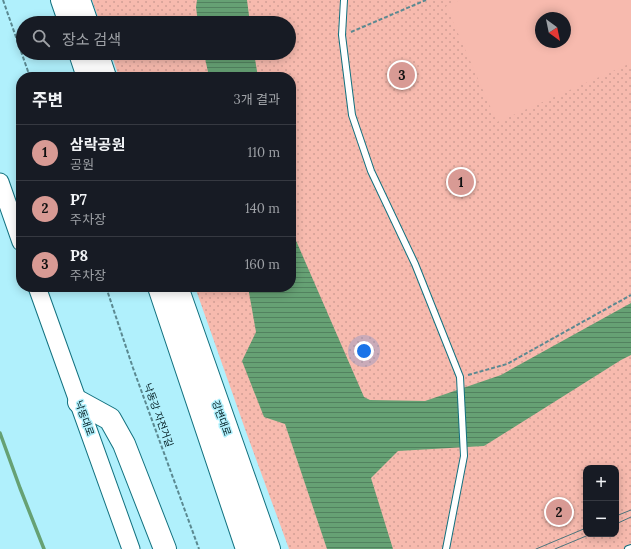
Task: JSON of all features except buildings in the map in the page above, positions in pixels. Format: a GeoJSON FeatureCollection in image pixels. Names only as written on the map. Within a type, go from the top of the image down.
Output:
{"type":"FeatureCollection","features":[{"type":"Feature","properties":{"kind":"highway"},"geometry":{"type":"LineString","coordinates":[[62,0],[68,16]]}},
{"type":"Feature","properties":{"kind":"highway"},"geometry":{"type":"LineString","coordinates":[[79,0],[85,16]]}},
{"type":"Feature","properties":{"kind":"highway"},"geometry":{"type":"LineString","coordinates":[[82,60],[86,72]]}},
{"type":"Feature","properties":{"kind":"highway"},"geometry":{"type":"LineString","coordinates":[[99,60],[103,72]]}},
{"type":"Feature","properties":{"kind":"highway","name":"강변대로"},"geometry":{"type":"LineString","coordinates":[[161,292],[247,549]]}},
{"type":"Feature","properties":{"kind":"highway","name":"강변대로"},"geometry":{"type":"LineString","coordinates":[[178,292],[270,549]]}},
{"type":"Feature","properties":{"kind":"highway"},"geometry":{"type":"LineString","coordinates":[[79,402],[110,418],[124,444],[165,549]]}},
{"type":"Feature","properties":{"kind":"main road"},"geometry":{"type":"LineString","coordinates":[[0,182],[16,228]]}},
{"type":"Feature","properties":{"kind":"main road","name":"낙동대로"},"geometry":{"type":"LineString","coordinates":[[39,292],[131,549]]}},
{"type":"Feature","properties":{"kind":"lane"},"geometry":{"type":"LineString","coordinates":[[344,0],[342,36],[352,115],[372,171],[415,264],[460,377],[464,456],[446,549]]}},
{"type":"Feature","properties":{"kind":"path"},"geometry":{"type":"LineString","coordinates":[[3,0],[16,37]]}},
{"type":"Feature","properties":{"kind":"path"},"geometry":{"type":"LineString","coordinates":[[342,36],[426,0]]}},
{"type":"Feature","properties":{"kind":"path"},"geometry":{"type":"LineString","coordinates":[[24,60],[28,72]]}},
{"type":"Feature","properties":{"kind":"path","name":"낙동강 자전거길"},"geometry":{"type":"LineString","coordinates":[[108,292],[199,549]]}},
{"type":"Feature","properties":{"kind":"path"},"geometry":{"type":"LineString","coordinates":[[460,377],[507,364],[631,295]]}},
{"type":"Feature","properties":{"kind":"shaded area"},"geometry":{"type":"Polygon","coordinates":[[[92,0],[631,0],[631,549],[289,549],[197,292],[296,292],[296,72],[117,72],[113,60],[296,60],[296,16],[98,16],[92,0]]]}},
{"type":"Feature","properties":{"kind":"shaded area"},"geometry":{"type":"Polygon","coordinates":[[[197,0],[247,0],[249,16],[197,16],[197,0]]]}},
{"type":"Feature","properties":{"kind":"shaded area"},"geometry":{"type":"Polygon","coordinates":[[[460,0],[631,0],[631,63],[497,122],[446,6],[460,0]]]}},
{"type":"Feature","properties":{"kind":"shaded area"},"geometry":{"type":"Polygon","coordinates":[[[205,60],[255,60],[257,72],[208,72],[205,60]]]}},
{"type":"Feature","properties":{"kind":"shaded area"},"geometry":{"type":"Polygon","coordinates":[[[296,241],[364,397],[370,400],[425,401],[501,375],[631,303],[631,355],[484,446],[398,451],[371,478],[393,549],[327,549],[285,424],[264,417],[242,361],[256,332],[249,292],[296,292],[296,241]]]}},
{"type":"Feature","properties":{"kind":"waterway"},"geometry":{"type":"LineString","coordinates":[[0,433],[44,549]]}},
{"type":"Feature","properties":{"kind":"tram line"},"geometry":{"type":"LineString","coordinates":[[619,515],[631,510]]}},
{"type":"Feature","properties":{"kind":"tram line"},"geometry":{"type":"LineString","coordinates":[[619,523],[631,517]]}},
{"type":"Feature","properties":{"kind":"tram line"},"geometry":{"type":"LineString","coordinates":[[536,549],[583,529]]}},
{"type":"Feature","properties":{"kind":"tram line"},"geometry":{"type":"LineString","coordinates":[[555,549],[584,537]]}},
{"type":"Feature","properties":{"kind":"place","name":"P8"},"geometry":{"type":"Point","coordinates":[402,75]}},
{"type":"Feature","properties":{"kind":"place","name":"삼락공원"},"geometry":{"type":"Point","coordinates":[461,182]}},
{"type":"Feature","properties":{"kind":"place","name":"P7"},"geometry":{"type":"Point","coordinates":[559,512]}}]}
